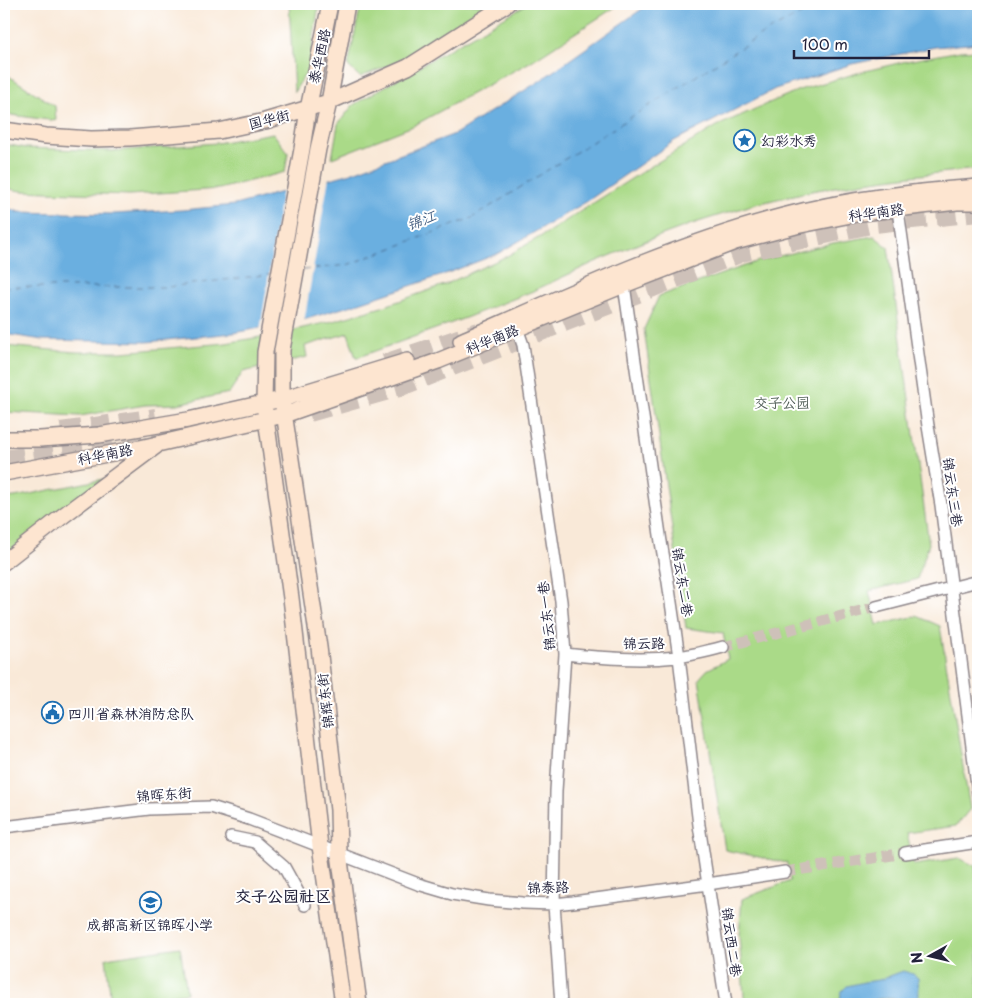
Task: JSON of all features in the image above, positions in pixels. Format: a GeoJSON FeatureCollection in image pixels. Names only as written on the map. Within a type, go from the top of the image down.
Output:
{"type":"FeatureCollection","features":[{"type":"Feature","properties":{"kind":"street","name":"泰华西路"},"geometry":{"type":"LineString","coordinates":[[264,352],[308,109],[330,4]]}},
{"type":"Feature","properties":{"kind":"street","name":"泰华西路"},"geometry":{"type":"LineString","coordinates":[[282,350],[318,149],[329,102],[347,4]]}},
{"type":"Feature","properties":{"kind":"street","name":"国华街"},"geometry":{"type":"LineString","coordinates":[[4,130],[46,136],[91,139],[130,138],[218,131],[265,121],[329,102],[408,67],[507,4]]}},
{"type":"Feature","properties":{"kind":"street","name":"科华南路"},"geometry":{"type":"LineString","coordinates":[[4,473],[160,443],[283,407],[438,361],[735,242],[796,226],[861,213],[925,191],[978,186]]}},
{"type":"Feature","properties":{"kind":"street","name":"科华南路"},"geometry":{"type":"LineString","coordinates":[[283,407],[427,355],[600,280],[702,240],[800,212],[855,200],[978,202]]}},
{"type":"Feature","properties":{"kind":"street","name":"锦云东三巷"},"geometry":{"type":"LineString","coordinates":[[897,202],[928,426],[941,504],[978,793]]}},
{"type":"Feature","properties":{"kind":"street","name":"锦云东二巷"},"geometry":{"type":"LineString","coordinates":[[624,285],[679,657],[708,884]]}},
{"type":"Feature","properties":{"kind":"street","name":"锦云东一巷"},"geometry":{"type":"LineString","coordinates":[[517,328],[523,346],[561,601],[565,654],[556,792],[554,904],[561,1004]]}},
{"type":"Feature","properties":{"kind":"street","name":"锦辉东街"},"geometry":{"type":"LineString","coordinates":[[282,350],[283,407],[319,647],[338,810],[338,853],[359,1004]]}},
{"type":"Feature","properties":{"kind":"street","name":"锦辉东街"},"geometry":{"type":"LineString","coordinates":[[264,352],[265,411],[291,598],[320,846],[343,1004]]}},
{"type":"Feature","properties":{"kind":"street","name":"科华南路"},"geometry":{"type":"LineString","coordinates":[[4,440],[100,435],[188,420],[265,411]]}},
{"type":"Feature","properties":{"kind":"street"},"geometry":{"type":"LineString","coordinates":[[4,562],[64,514],[160,443]]}},
{"type":"Feature","properties":{"kind":"street"},"geometry":{"type":"LineString","coordinates":[[876,607],[978,581]]}},
{"type":"Feature","properties":{"kind":"street","name":"锦云路"},"geometry":{"type":"LineString","coordinates":[[565,654],[614,659],[652,659],[679,657],[723,647]]}},
{"type":"Feature","properties":{"kind":"street"},"geometry":{"type":"LineString","coordinates":[[311,765],[314,769],[320,771],[333,764]]}},
{"type":"Feature","properties":{"kind":"street","name":"锦晖东街"},"geometry":{"type":"LineString","coordinates":[[4,827],[149,809],[211,807],[249,819],[320,846]]}},
{"type":"Feature","properties":{"kind":"street"},"geometry":{"type":"LineString","coordinates":[[231,837],[255,842],[284,866],[305,905]]}},
{"type":"Feature","properties":{"kind":"street"},"geometry":{"type":"LineString","coordinates":[[905,853],[978,842]]}},
{"type":"Feature","properties":{"kind":"street","name":"锦泰路"},"geometry":{"type":"LineString","coordinates":[[320,846],[418,884],[452,894],[523,903],[554,904],[785,872]]}},
{"type":"Feature","properties":{"kind":"street","name":"锦云西二巷"},"geometry":{"type":"LineString","coordinates":[[708,884],[726,1004]]}},
{"type":"Feature","properties":{"kind":"green space"},"geometry":{"type":"Polygon","coordinates":[[[289,4],[319,4],[309,68],[294,92],[289,4]]]}},
{"type":"Feature","properties":{"kind":"green space"},"geometry":{"type":"Polygon","coordinates":[[[361,4],[493,4],[401,61],[360,77],[348,66],[361,4]]]}},
{"type":"Feature","properties":{"kind":"green space"},"geometry":{"type":"Polygon","coordinates":[[[527,4],[620,4],[530,62],[413,126],[332,158],[338,124],[353,105],[527,4]]]}},
{"type":"Feature","properties":{"kind":"green space"},"geometry":{"type":"Polygon","coordinates":[[[978,50],[978,169],[865,182],[811,191],[752,205],[643,242],[533,291],[356,358],[348,333],[305,346],[307,357],[243,372],[229,393],[177,404],[145,405],[80,416],[4,412],[4,346],[76,352],[122,352],[226,343],[277,334],[382,307],[444,285],[507,256],[717,126],[799,90],[907,61],[960,51],[978,50]]]}},
{"type":"Feature","properties":{"kind":"green space"},"geometry":{"type":"Polygon","coordinates":[[[4,73],[55,106],[56,121],[4,114],[4,73]]]}},
{"type":"Feature","properties":{"kind":"green space"},"geometry":{"type":"Polygon","coordinates":[[[273,133],[288,153],[285,172],[219,189],[129,195],[21,191],[4,188],[4,144],[26,148],[112,151],[217,143],[273,133]]]}},
{"type":"Feature","properties":{"kind":"green space","name":"交子公园"},"geometry":{"type":"Polygon","coordinates":[[[874,236],[888,247],[929,544],[917,579],[869,591],[877,625],[917,616],[940,626],[970,809],[956,826],[907,833],[914,865],[959,858],[975,866],[978,883],[978,1004],[747,1004],[744,996],[739,935],[742,899],[790,881],[787,863],[725,850],[699,679],[707,670],[728,659],[723,633],[686,628],[644,329],[659,296],[759,261],[833,243],[874,236]]]}},
{"type":"Feature","properties":{"kind":"green space"},"geometry":{"type":"Polygon","coordinates":[[[104,479],[4,556],[4,498],[104,479]]]}},
{"type":"Feature","properties":{"kind":"green space"},"geometry":{"type":"Polygon","coordinates":[[[180,947],[187,993],[111,1002],[106,958],[180,947]]]}},
{"type":"Feature","properties":{"kind":"water","name":"锦江"},"geometry":{"type":"Polygon","coordinates":[[[649,4],[978,4],[978,43],[935,47],[852,64],[775,89],[674,141],[586,202],[497,254],[440,276],[303,320],[233,333],[147,342],[43,340],[4,334],[4,208],[19,211],[16,212],[114,214],[235,205],[348,174],[455,134],[538,82],[649,4]]]}},
{"type":"Feature","properties":{"kind":"water"},"geometry":{"type":"Polygon","coordinates":[[[903,971],[913,974],[918,978],[919,995],[915,1004],[903,1000],[885,998],[865,1004],[840,1004],[841,992],[847,986],[879,980],[903,971]]]}},
{"type":"Feature","properties":{"kind":"pier"},"geometry":{"type":"Polygon","coordinates":[[[329,177],[304,322],[260,331],[282,189],[329,177]]]}},
{"type":"Feature","properties":{"kind":"ferry route"},"geometry":{"type":"LineString","coordinates":[[303,270],[347,265],[472,218],[764,33],[822,4]]}},
{"type":"Feature","properties":{"kind":"ferry route"},"geometry":{"type":"LineString","coordinates":[[4,287],[168,287],[272,274]]}},
{"type":"Feature","properties":{"kind":"tunnel"},"geometry":{"type":"LineString","coordinates":[[309,412],[396,388],[742,252],[875,223],[978,212]]}},
{"type":"Feature","properties":{"kind":"tunnel"},"geometry":{"type":"LineString","coordinates":[[385,364],[479,332]]}},
{"type":"Feature","properties":{"kind":"tunnel"},"geometry":{"type":"LineString","coordinates":[[61,432],[156,418]]}},
{"type":"Feature","properties":{"kind":"tunnel"},"geometry":{"type":"LineString","coordinates":[[4,460],[170,435]]}},
{"type":"Feature","properties":{"kind":"tunnel"},"geometry":{"type":"LineString","coordinates":[[723,647],[876,607]]}},
{"type":"Feature","properties":{"kind":"tunnel"},"geometry":{"type":"LineString","coordinates":[[785,872],[905,853]]}},
{"type":"Feature","properties":{"kind":"place","name":"幻彩水秀"},"geometry":{"type":"Point","coordinates":[745,140]}},
{"type":"Feature","properties":{"kind":"place","name":"四川省森林消防总队"},"geometry":{"type":"Point","coordinates":[52,713]}},
{"type":"Feature","properties":{"kind":"place","name":"成都高新区锦晖小学"},"geometry":{"type":"Point","coordinates":[150,902]}},
{"type":"Feature","properties":{"kind":"district","name":"交子公园社区"},"geometry":{"type":"Point","coordinates":[283,895]}}]}
